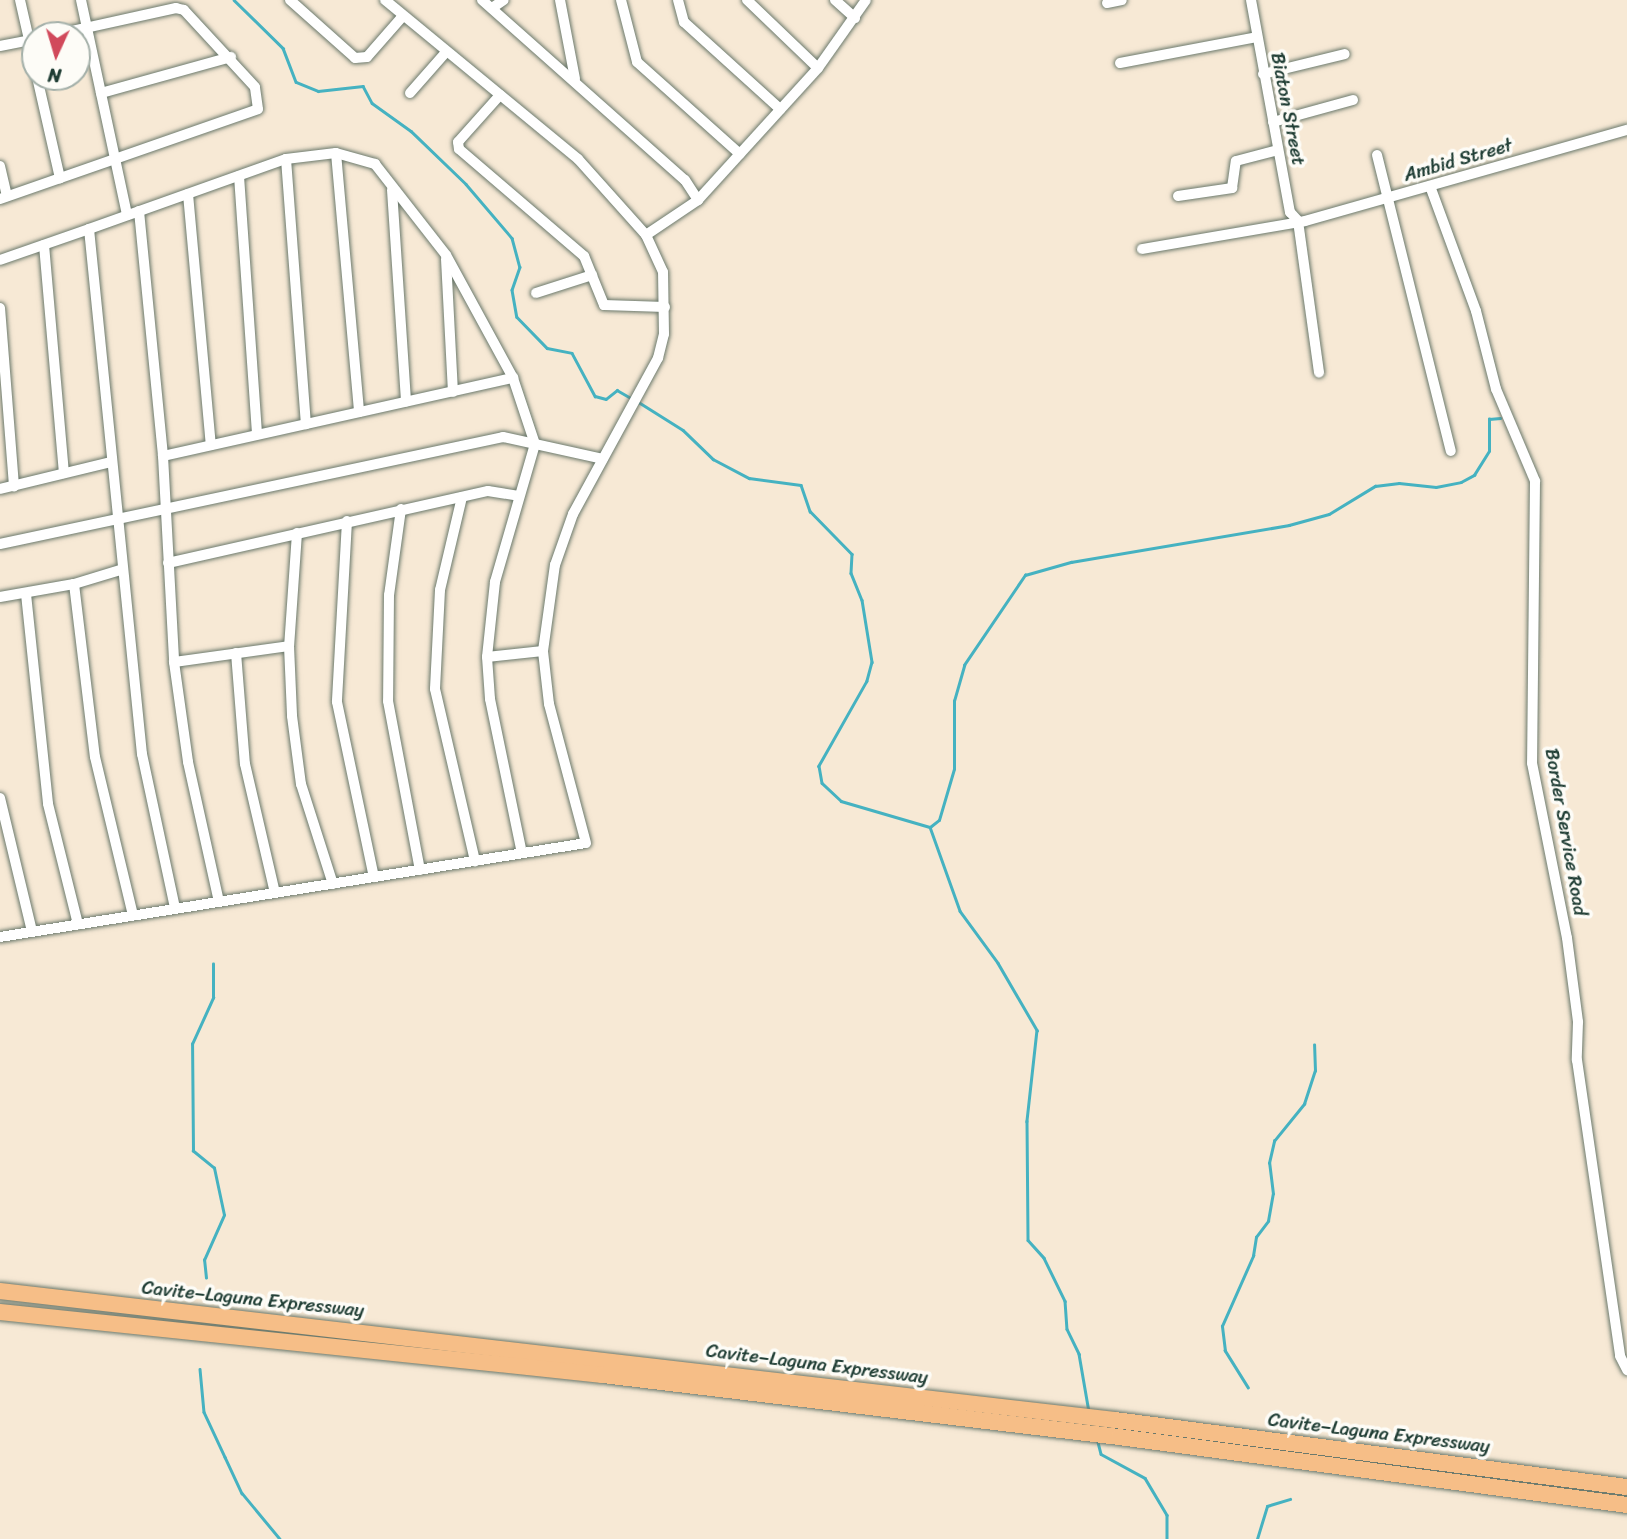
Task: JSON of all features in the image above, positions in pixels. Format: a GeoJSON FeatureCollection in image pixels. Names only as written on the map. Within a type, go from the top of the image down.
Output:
{"type":"FeatureCollection","features":[{"type":"Feature","properties":{"kind":"highway","name":"Cavite–Laguna Expressway"},"geometry":{"type":"LineString","coordinates":[[0,1291],[604,1367],[1627,1505]]}},
{"type":"Feature","properties":{"kind":"highway","name":"Cavite–Laguna Expressway"},"geometry":{"type":"LineString","coordinates":[[0,1312],[604,1367]]}},
{"type":"Feature","properties":{"kind":"highway","name":"Cavite–Laguna Expressway"},"geometry":{"type":"LineString","coordinates":[[633,1371],[1115,1420],[1627,1487]]}},
{"type":"Feature","properties":{"kind":"street"},"geometry":{"type":"LineString","coordinates":[[20,0],[26,21]]}},
{"type":"Feature","properties":{"kind":"street"},"geometry":{"type":"LineString","coordinates":[[81,0],[86,21]]}},
{"type":"Feature","properties":{"kind":"street"},"geometry":{"type":"LineString","coordinates":[[290,0],[355,58],[367,57],[402,17]]}},
{"type":"Feature","properties":{"kind":"street"},"geometry":{"type":"LineString","coordinates":[[0,937],[586,843],[549,704],[543,651],[559,552],[603,459],[659,358],[665,307],[663,272],[646,235],[578,159],[402,17],[385,0]]}},
{"type":"Feature","properties":{"kind":"street"},"geometry":{"type":"LineString","coordinates":[[482,0],[575,79],[685,180],[698,200]]}},
{"type":"Feature","properties":{"kind":"street"},"geometry":{"type":"LineString","coordinates":[[492,8],[504,0]]}},
{"type":"Feature","properties":{"kind":"street"},"geometry":{"type":"LineString","coordinates":[[560,0],[575,79]]}},
{"type":"Feature","properties":{"kind":"street"},"geometry":{"type":"LineString","coordinates":[[621,0],[637,62],[740,154]]}},
{"type":"Feature","properties":{"kind":"street"},"geometry":{"type":"LineString","coordinates":[[678,0],[684,22],[780,109]]}},
{"type":"Feature","properties":{"kind":"street"},"geometry":{"type":"LineString","coordinates":[[747,0],[818,68]]}},
{"type":"Feature","properties":{"kind":"street"},"geometry":{"type":"LineString","coordinates":[[835,0],[855,18]]}},
{"type":"Feature","properties":{"kind":"street"},"geometry":{"type":"LineString","coordinates":[[646,235],[698,200],[818,68],[866,0]]}},
{"type":"Feature","properties":{"kind":"street"},"geometry":{"type":"LineString","coordinates":[[1107,3],[1122,0]]}},
{"type":"Feature","properties":{"kind":"street","name":"Biaton Street"},"geometry":{"type":"LineString","coordinates":[[1251,0],[1290,212],[1298,222],[1319,373]]}},
{"type":"Feature","properties":{"kind":"street"},"geometry":{"type":"LineString","coordinates":[[0,166],[3,198],[114,157],[258,110],[255,87],[231,57],[184,10],[176,8],[91,26]]}},
{"type":"Feature","properties":{"kind":"street"},"geometry":{"type":"LineString","coordinates":[[1121,63],[1256,37]]}},
{"type":"Feature","properties":{"kind":"street"},"geometry":{"type":"LineString","coordinates":[[0,46],[21,42]]}},
{"type":"Feature","properties":{"kind":"street"},"geometry":{"type":"LineString","coordinates":[[91,46],[127,215]]}},
{"type":"Feature","properties":{"kind":"street"},"geometry":{"type":"LineString","coordinates":[[411,93],[446,52]]}},
{"type":"Feature","properties":{"kind":"street"},"geometry":{"type":"LineString","coordinates":[[1263,74],[1345,54]]}},
{"type":"Feature","properties":{"kind":"street"},"geometry":{"type":"LineString","coordinates":[[101,93],[231,57]]}},
{"type":"Feature","properties":{"kind":"street"},"geometry":{"type":"LineString","coordinates":[[40,91],[60,177]]}},
{"type":"Feature","properties":{"kind":"street"},"geometry":{"type":"LineString","coordinates":[[500,95],[458,142],[459,149],[584,256],[604,305],[665,307]]}},
{"type":"Feature","properties":{"kind":"street"},"geometry":{"type":"LineString","coordinates":[[1272,122],[1353,100]]}},
{"type":"Feature","properties":{"kind":"street","name":"Ambid Street"},"geometry":{"type":"LineString","coordinates":[[1142,249],[1298,222],[1387,200],[1627,130]]}},
{"type":"Feature","properties":{"kind":"street"},"geometry":{"type":"LineString","coordinates":[[1178,196],[1232,188],[1236,161],[1278,150]]}},
{"type":"Feature","properties":{"kind":"street"},"geometry":{"type":"LineString","coordinates":[[336,153],[359,412]]}},
{"type":"Feature","properties":{"kind":"street"},"geometry":{"type":"LineString","coordinates":[[0,260],[286,159],[336,153],[375,164],[392,190],[446,255],[513,378],[535,444],[495,582],[487,657],[490,699],[522,853]]}},
{"type":"Feature","properties":{"kind":"street"},"geometry":{"type":"LineString","coordinates":[[1377,155],[1451,451]]}},
{"type":"Feature","properties":{"kind":"street"},"geometry":{"type":"LineString","coordinates":[[286,159],[306,424]]}},
{"type":"Feature","properties":{"kind":"street"},"geometry":{"type":"LineString","coordinates":[[239,176],[257,434]]}},
{"type":"Feature","properties":{"kind":"street","name":"Border Service Road"},"geometry":{"type":"LineString","coordinates":[[1430,186],[1475,311],[1496,389],[1535,481],[1532,763],[1567,938],[1578,1022],[1577,1060],[1620,1356],[1627,1370]]}},
{"type":"Feature","properties":{"kind":"street"},"geometry":{"type":"LineString","coordinates":[[392,190],[406,402]]}},
{"type":"Feature","properties":{"kind":"street"},"geometry":{"type":"LineString","coordinates":[[187,194],[211,444]]}},
{"type":"Feature","properties":{"kind":"street"},"geometry":{"type":"LineString","coordinates":[[139,211],[163,456],[174,662],[188,762],[219,902]]}},
{"type":"Feature","properties":{"kind":"street"},"geometry":{"type":"LineString","coordinates":[[89,229],[120,570],[142,754],[175,908]]}},
{"type":"Feature","properties":{"kind":"street"},"geometry":{"type":"LineString","coordinates":[[44,245],[64,473]]}},
{"type":"Feature","properties":{"kind":"street"},"geometry":{"type":"LineString","coordinates":[[446,255],[453,392]]}},
{"type":"Feature","properties":{"kind":"street"},"geometry":{"type":"LineString","coordinates":[[536,293],[592,275]]}},
{"type":"Feature","properties":{"kind":"street"},"geometry":{"type":"LineString","coordinates":[[0,308],[14,486]]}},
{"type":"Feature","properties":{"kind":"street"},"geometry":{"type":"LineString","coordinates":[[163,456],[513,378]]}},
{"type":"Feature","properties":{"kind":"street"},"geometry":{"type":"LineString","coordinates":[[0,544],[115,517],[503,437],[603,459]]}},
{"type":"Feature","properties":{"kind":"street"},"geometry":{"type":"LineString","coordinates":[[0,489],[111,462]]}},
{"type":"Feature","properties":{"kind":"street"},"geometry":{"type":"LineString","coordinates":[[168,563],[488,491],[519,496]]}},
{"type":"Feature","properties":{"kind":"street"},"geometry":{"type":"LineString","coordinates":[[462,496],[440,590],[435,689],[474,861]]}},
{"type":"Feature","properties":{"kind":"street"},"geometry":{"type":"LineString","coordinates":[[401,509],[389,596],[388,701],[420,870]]}},
{"type":"Feature","properties":{"kind":"street"},"geometry":{"type":"LineString","coordinates":[[347,521],[337,702],[374,877]]}},
{"type":"Feature","properties":{"kind":"street"},"geometry":{"type":"LineString","coordinates":[[297,533],[289,646],[302,784],[333,884]]}},
{"type":"Feature","properties":{"kind":"street"},"geometry":{"type":"LineString","coordinates":[[0,597],[74,584],[120,570]]}},
{"type":"Feature","properties":{"kind":"street"},"geometry":{"type":"LineString","coordinates":[[74,584],[95,757],[133,915]]}},
{"type":"Feature","properties":{"kind":"street"},"geometry":{"type":"LineString","coordinates":[[26,594],[48,804],[78,924]]}},
{"type":"Feature","properties":{"kind":"street"},"geometry":{"type":"LineString","coordinates":[[174,662],[289,646]]}},
{"type":"Feature","properties":{"kind":"street"},"geometry":{"type":"LineString","coordinates":[[487,657],[543,651]]}},
{"type":"Feature","properties":{"kind":"street"},"geometry":{"type":"LineString","coordinates":[[236,653],[245,764],[275,893]]}},
{"type":"Feature","properties":{"kind":"street"},"geometry":{"type":"LineString","coordinates":[[0,798],[32,931]]}},
{"type":"Feature","properties":{"kind":"waterway"},"geometry":{"type":"LineString","coordinates":[[234,0],[283,48],[296,82],[318,91],[363,86],[372,103],[411,131],[466,184],[512,238],[520,267],[512,290],[517,317],[547,348],[572,353],[595,396],[606,399],[617,390],[631,398]]}},
{"type":"Feature","properties":{"kind":"waterway"},"geometry":{"type":"LineString","coordinates":[[637,401],[683,430],[713,459],[749,478],[801,485],[810,511],[852,554],[851,573],[862,600],[872,662],[867,681],[819,766],[822,783],[841,801],[930,827],[960,911],[998,963],[1037,1030],[1027,1121],[1028,1240],[1044,1258],[1065,1301],[1067,1329],[1079,1354],[1089,1412]]}},
{"type":"Feature","properties":{"kind":"waterway"},"geometry":{"type":"LineString","coordinates":[[930,827],[939,820],[954,769],[954,701],[964,665],[1025,575],[1071,562],[1289,525],[1329,514],[1375,486],[1399,483],[1436,487],[1461,482],[1474,475],[1489,451],[1489,419],[1500,418]]}},
{"type":"Feature","properties":{"kind":"waterway"},"geometry":{"type":"LineString","coordinates":[[206,1278],[204,1260],[224,1215],[214,1168],[193,1151],[192,1044],[213,998],[213,964]]}},
{"type":"Feature","properties":{"kind":"waterway"},"geometry":{"type":"LineString","coordinates":[[1248,1388],[1225,1351],[1222,1326],[1253,1256],[1256,1237],[1268,1221],[1273,1194],[1269,1163],[1274,1141],[1304,1104],[1315,1071],[1314,1045]]}},
{"type":"Feature","properties":{"kind":"waterway"},"geometry":{"type":"LineString","coordinates":[[200,1369],[204,1412],[225,1457],[242,1493],[280,1539]]}},
{"type":"Feature","properties":{"kind":"waterway"},"geometry":{"type":"LineString","coordinates":[[1098,1442],[1101,1454],[1145,1478],[1167,1515],[1167,1539]]}},
{"type":"Feature","properties":{"kind":"waterway"},"geometry":{"type":"LineString","coordinates":[[1257,1539],[1267,1506],[1290,1499]]}}]}
